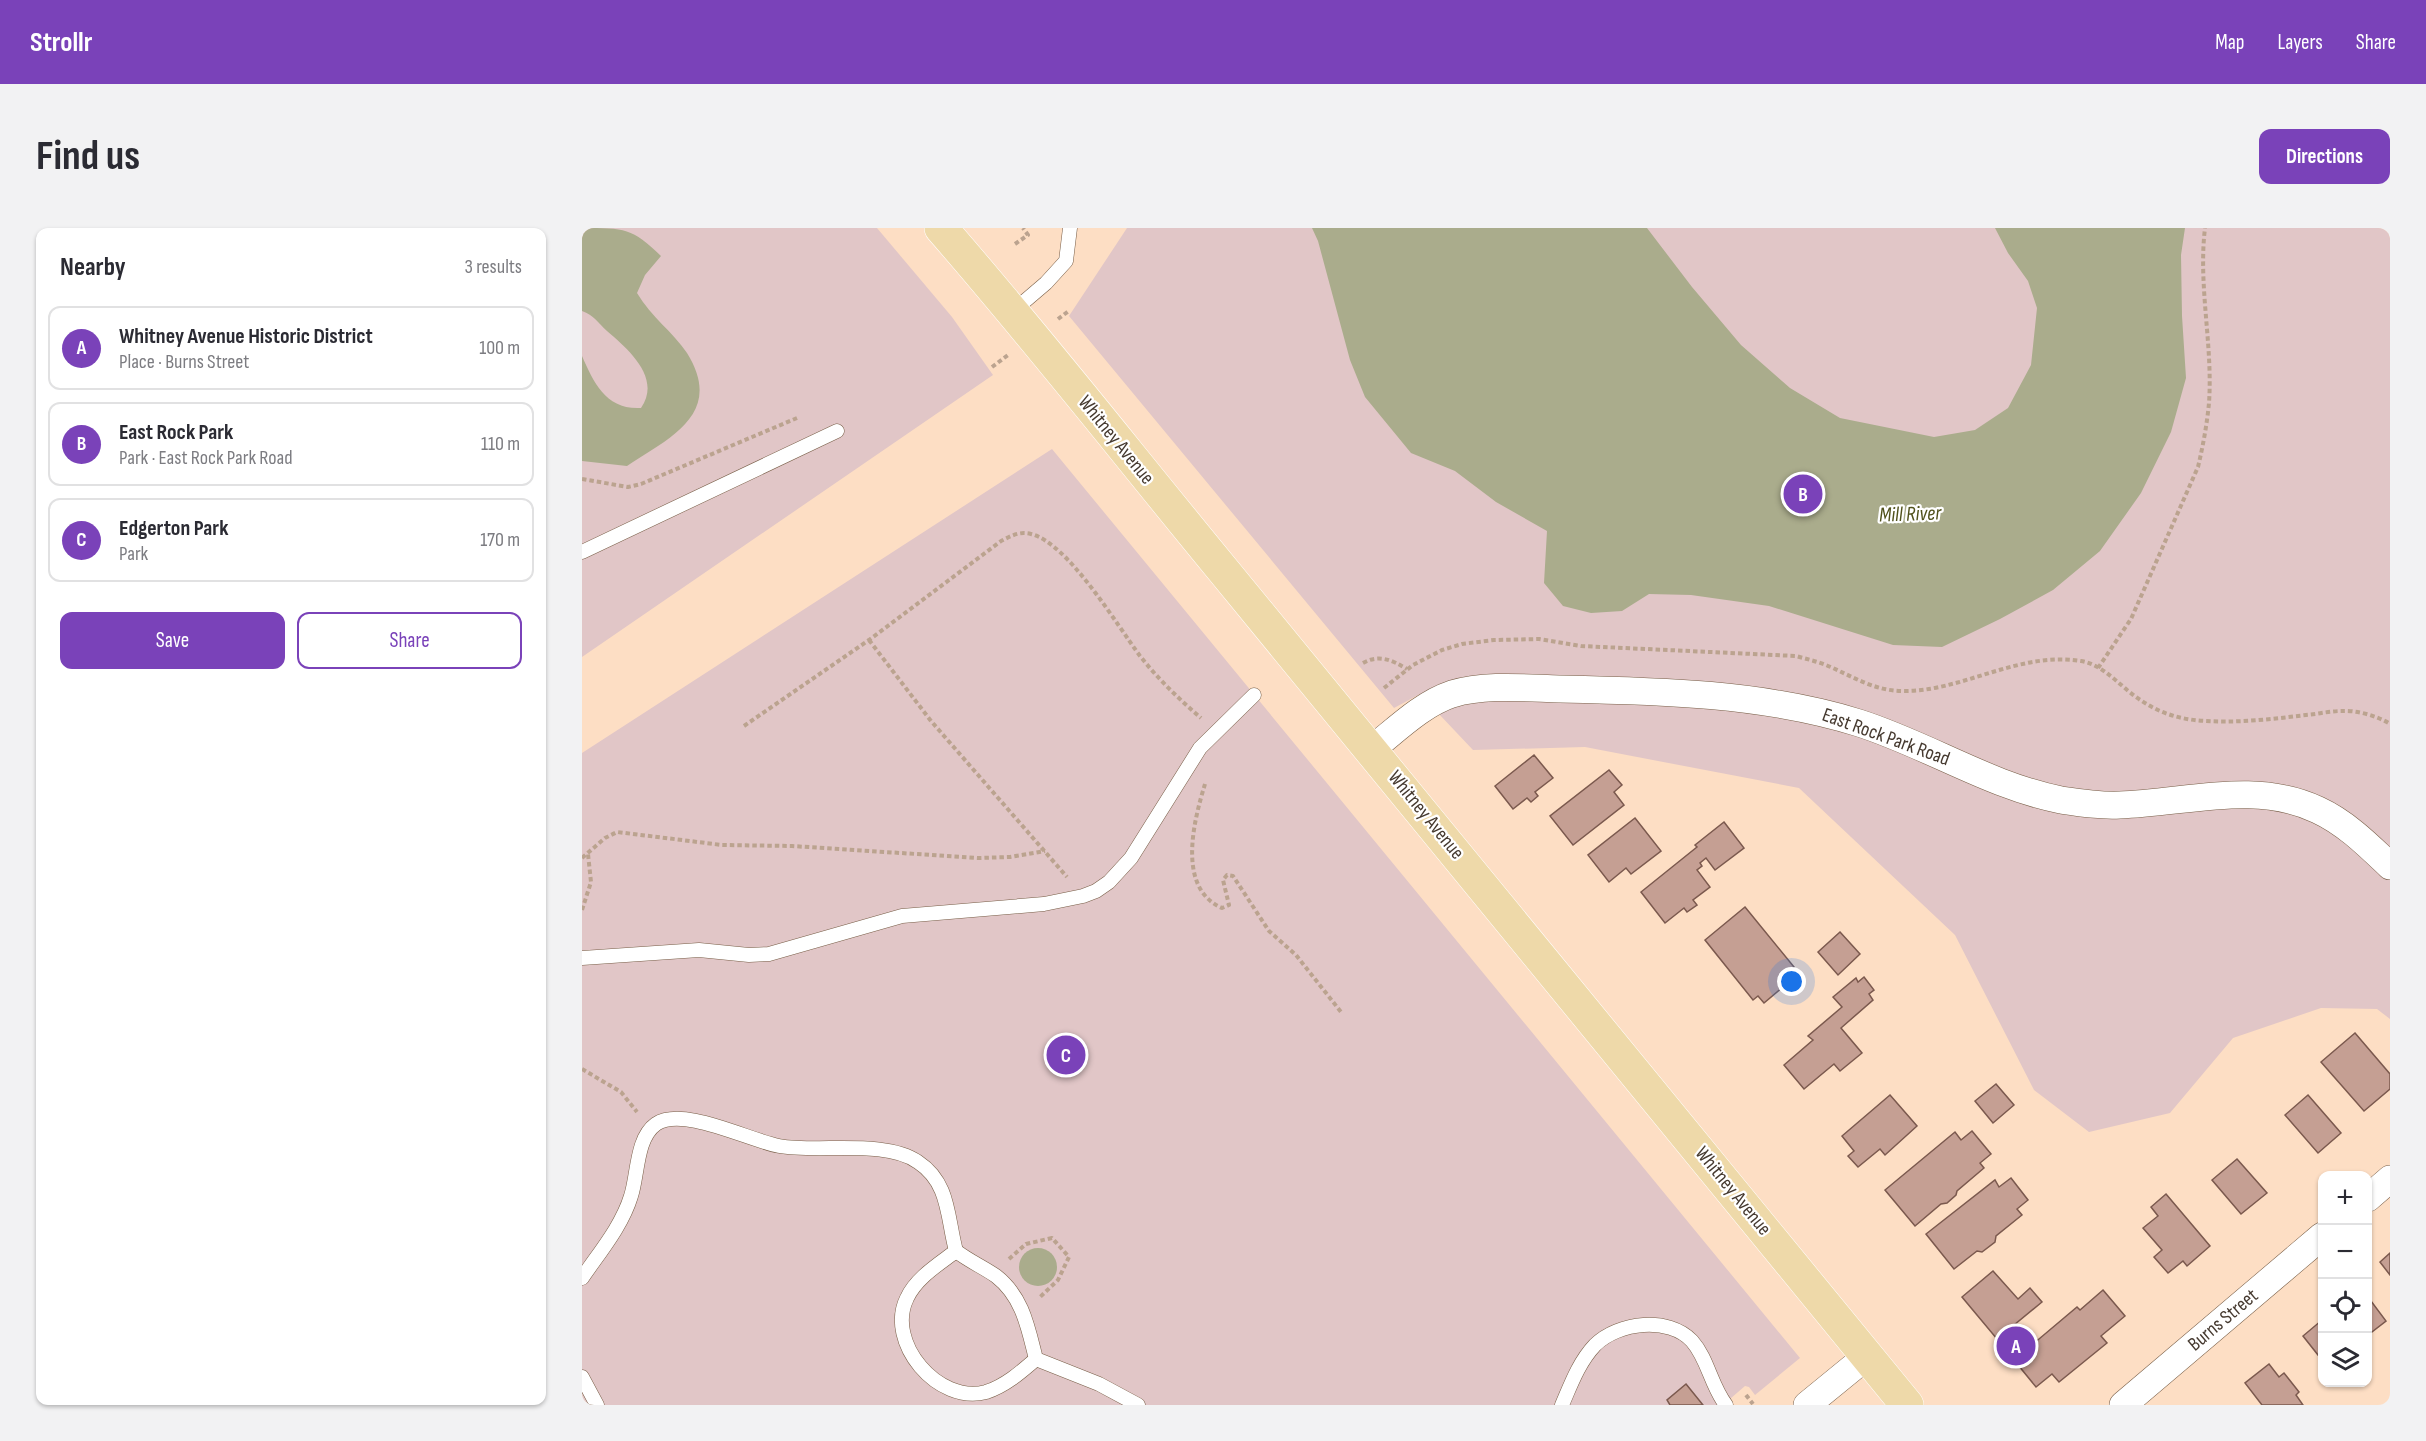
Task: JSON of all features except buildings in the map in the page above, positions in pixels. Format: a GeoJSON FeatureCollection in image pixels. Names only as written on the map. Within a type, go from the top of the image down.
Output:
{"type":"FeatureCollection","features":[{"type":"Feature","properties":{"kind":"main road","name":"Whitney Avenue"},"geometry":{"type":"LineString","coordinates":[[941,228],[1372,749],[1906,1405]]}},
{"type":"Feature","properties":{"kind":"street","name":"East Rock Park Road"},"geometry":{"type":"LineString","coordinates":[[1372,749],[1432,704],[1453,694],[1471,690],[1520,688],[1614,690],[1744,700],[1785,705],[1860,724],[2006,783],[2079,803],[2122,805],[2207,796],[2254,795],[2295,802],[2317,810],[2344,825],[2390,866]]}},
{"type":"Feature","properties":{"kind":"street"},"geometry":{"type":"LineString","coordinates":[[2372,1194],[2390,1179]]}},
{"type":"Feature","properties":{"kind":"street","name":"Burns Street"},"geometry":{"type":"LineString","coordinates":[[2123,1405],[2318,1239]]}},
{"type":"Feature","properties":{"kind":"street"},"geometry":{"type":"LineString","coordinates":[[1807,1405],[1867,1356]]}},
{"type":"Feature","properties":{"kind":"lane"},"geometry":{"type":"LineString","coordinates":[[1011,312],[1046,283],[1066,261],[1070,228]]}},
{"type":"Feature","properties":{"kind":"lane"},"geometry":{"type":"LineString","coordinates":[[582,552],[837,431]]}},
{"type":"Feature","properties":{"kind":"lane"},"geometry":{"type":"LineString","coordinates":[[582,958],[685,950],[749,955],[769,954],[902,916],[1044,904],[1096,891],[1109,882],[1131,858],[1187,765],[1216,731],[1254,695]]}},
{"type":"Feature","properties":{"kind":"lane"},"geometry":{"type":"LineString","coordinates":[[582,1278],[624,1214],[631,1198],[643,1145],[650,1129],[661,1121],[697,1120],[780,1146],[880,1150],[916,1160],[938,1179],[945,1194],[956,1251],[994,1275],[1014,1294],[1023,1309],[1036,1359]]}},
{"type":"Feature","properties":{"kind":"lane"},"geometry":{"type":"LineString","coordinates":[[956,1251],[921,1279],[908,1295],[902,1308],[901,1325],[906,1343],[914,1358],[937,1382],[965,1393],[985,1393],[1002,1384],[1036,1359]]}},
{"type":"Feature","properties":{"kind":"lane"},"geometry":{"type":"LineString","coordinates":[[1562,1405],[1581,1363],[1596,1344],[1613,1333],[1649,1325],[1666,1326],[1679,1330],[1690,1339],[1699,1350],[1714,1386],[1726,1405]]}},
{"type":"Feature","properties":{"kind":"lane"},"geometry":{"type":"LineString","coordinates":[[1036,1359],[1099,1384],[1138,1405]]}},
{"type":"Feature","properties":{"kind":"lane"},"geometry":{"type":"LineString","coordinates":[[582,1377],[597,1405]]}},
{"type":"Feature","properties":{"kind":"path"},"geometry":{"type":"LineString","coordinates":[[1016,244],[1028,235],[1023,228]]}},
{"type":"Feature","properties":{"kind":"path"},"geometry":{"type":"LineString","coordinates":[[2098,668],[2131,619],[2198,467],[2203,448],[2209,402],[2203,272],[2205,228]]}},
{"type":"Feature","properties":{"kind":"path"},"geometry":{"type":"LineString","coordinates":[[582,479],[620,486],[641,484],[797,418]]}},
{"type":"Feature","properties":{"kind":"path"},"geometry":{"type":"LineString","coordinates":[[744,726],[869,640],[1001,541],[1018,533],[1033,534],[1074,565],[1158,679],[1216,731]]}},
{"type":"Feature","properties":{"kind":"path"},"geometry":{"type":"LineString","coordinates":[[1384,688],[1407,669],[1442,650],[1462,644],[1494,640],[1539,639],[1581,646],[1796,656],[1825,665],[1870,686],[1906,691],[2050,659],[2085,662],[2098,668],[2142,701],[2175,718],[2206,721],[2250,720],[2344,710],[2390,724]]}},
{"type":"Feature","properties":{"kind":"path"},"geometry":{"type":"LineString","coordinates":[[869,640],[931,721],[1083,896]]}},
{"type":"Feature","properties":{"kind":"path"},"geometry":{"type":"LineString","coordinates":[[1363,663],[1375,658],[1384,658],[1407,669]]}},
{"type":"Feature","properties":{"kind":"path"},"geometry":{"type":"LineString","coordinates":[[1209,775],[1195,815],[1191,854],[1197,885],[1212,904],[1222,908],[1229,905],[1223,880],[1227,875],[1233,876],[1269,931],[1296,955],[1341,1012]]}},
{"type":"Feature","properties":{"kind":"path"},"geometry":{"type":"LineString","coordinates":[[582,858],[605,838],[617,832],[722,845],[792,846],[978,858],[1010,857],[1045,851]]}},
{"type":"Feature","properties":{"kind":"path"},"geometry":{"type":"LineString","coordinates":[[582,910],[591,882],[588,854]]}},
{"type":"Feature","properties":{"kind":"path"},"geometry":{"type":"LineString","coordinates":[[582,1069],[621,1092],[650,1129]]}},
{"type":"Feature","properties":{"kind":"path"},"geometry":{"type":"LineString","coordinates":[[1021,1249],[1026,1244],[1052,1238],[1069,1257],[1053,1286]]}},
{"type":"Feature","properties":{"kind":"shaded area"},"geometry":{"type":"Polygon","coordinates":[[[582,228],[877,228],[952,317],[993,375],[582,657],[582,228]]]}},
{"type":"Feature","properties":{"kind":"shaded area"},"geometry":{"type":"Polygon","coordinates":[[[1127,228],[2390,228],[2390,1019],[2377,1009],[2321,1008],[2233,1038],[2170,1113],[2089,1132],[2034,1090],[1955,935],[1799,788],[1585,747],[1473,750],[1420,694],[1394,708],[1069,316],[1127,228]]]}},
{"type":"Feature","properties":{"kind":"shaded area"},"geometry":{"type":"Polygon","coordinates":[[[1052,449],[1800,1358],[1755,1395],[1749,1387],[1745,1386],[1723,1405],[582,1405],[582,753],[1052,449]]]}},
{"type":"Feature","properties":{"kind":"water"},"geometry":{"type":"Polygon","coordinates":[[[582,228],[608,228],[627,232],[635,235],[661,256],[645,275],[637,293],[687,353],[697,374],[700,392],[696,408],[687,422],[659,445],[627,466],[582,461],[582,356],[591,376],[603,393],[619,405],[641,408],[648,386],[645,375],[633,355],[593,317],[582,311],[582,228]]]}},
{"type":"Feature","properties":{"kind":"water","name":"Mill River"},"geometry":{"type":"Polygon","coordinates":[[[1312,228],[1647,228],[1692,287],[1741,345],[1790,388],[1840,418],[1934,437],[1975,430],[2008,408],[2031,365],[2037,308],[2028,281],[2008,253],[1995,228],[2185,228],[2181,255],[2186,378],[2171,432],[2141,493],[2100,551],[2053,590],[1942,647],[1893,645],[1769,606],[1691,595],[1649,594],[1622,611],[1591,613],[1563,606],[1544,583],[1547,531],[1496,502],[1455,471],[1411,453],[1365,397],[1350,360],[1318,241],[1312,228]]]}},
{"type":"Feature","properties":{"kind":"water"},"geometry":{"type":"Polygon","coordinates":[[[1038,1248],[1052,1253],[1057,1267],[1052,1281],[1038,1286],[1024,1281],[1019,1267],[1024,1253],[1038,1248]]]}},
{"type":"Feature","properties":{"kind":"place","name":"East Rock Park"},"geometry":{"type":"Point","coordinates":[1803,494]}},
{"type":"Feature","properties":{"kind":"place","name":"Edgerton Park"},"geometry":{"type":"Point","coordinates":[1066,1055]}},
{"type":"Feature","properties":{"kind":"place","name":"Whitney Avenue Historic District"},"geometry":{"type":"Point","coordinates":[2016,1346]}}]}
